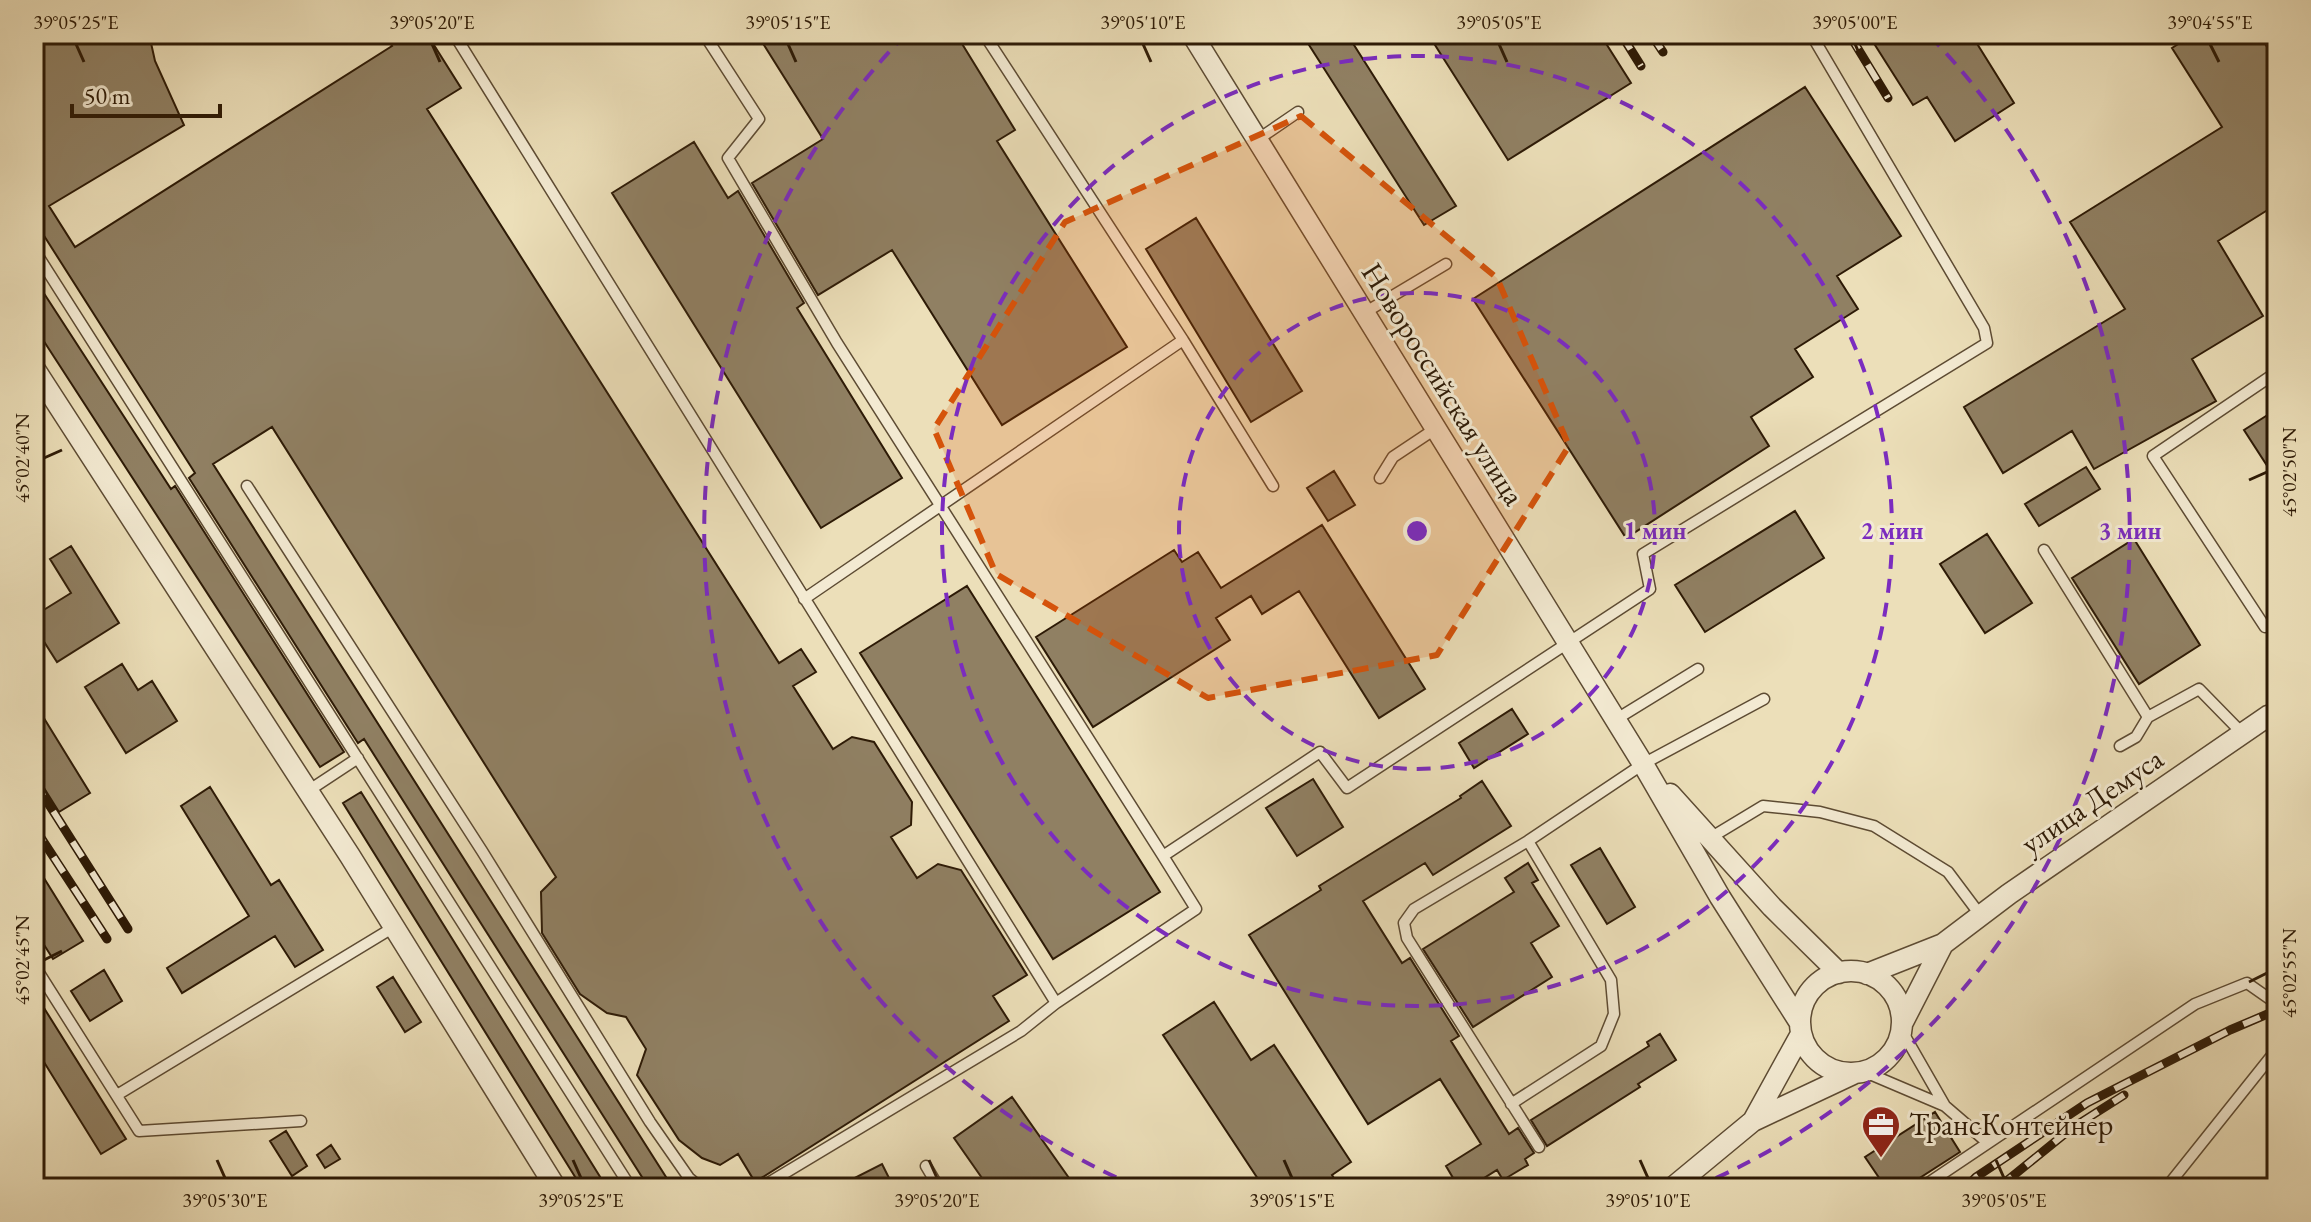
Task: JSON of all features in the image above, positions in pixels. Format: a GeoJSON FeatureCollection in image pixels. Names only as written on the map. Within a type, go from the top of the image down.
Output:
{"type":"FeatureCollection","features":[{"type":"Feature","properties":{"kind":"street","name":"Новороссийская улица"},"geometry":{"type":"LineString","coordinates":[[1192,34],[1643,764]]}},
{"type":"Feature","properties":{"kind":"street"},"geometry":{"type":"LineString","coordinates":[[34,368],[308,791],[556,1188]]}},
{"type":"Feature","properties":{"kind":"street","name":"улица Демуса"},"geometry":{"type":"LineString","coordinates":[[1943,944],[2277,713]]}},
{"type":"Feature","properties":{"kind":"street"},"geometry":{"type":"LineString","coordinates":[[1643,764],[1772,907],[1839,973]]}},
{"type":"Feature","properties":{"kind":"street"},"geometry":{"type":"LineString","coordinates":[[1643,764],[1801,1029],[1812,1055],[1830,1069],[1859,1073]]}},
{"type":"Feature","properties":{"kind":"street"},"geometry":{"type":"LineString","coordinates":[[1753,1121],[1801,1029],[1805,1001],[1819,983],[1839,973],[1867,974],[1943,944]]}},
{"type":"Feature","properties":{"kind":"street"},"geometry":{"type":"LineString","coordinates":[[1672,1188],[1753,1121],[1885,1061],[1893,1053],[1943,944]]}},
{"type":"Feature","properties":{"kind":"street"},"geometry":{"type":"LineString","coordinates":[[1867,974],[1891,989],[1901,1009],[1902,1028]]}},
{"type":"Feature","properties":{"kind":"lane"},"geometry":{"type":"LineString","coordinates":[[454,34],[1056,1003]]}},
{"type":"Feature","properties":{"kind":"lane"},"geometry":{"type":"LineString","coordinates":[[704,34],[759,119],[728,158],[837,343],[1196,909],[1056,1003],[1021,1031],[760,1188]]}},
{"type":"Feature","properties":{"kind":"lane"},"geometry":{"type":"LineString","coordinates":[[984,34],[1183,340],[1273,486]]}},
{"type":"Feature","properties":{"kind":"lane"},"geometry":{"type":"LineString","coordinates":[[1163,856],[1320,752],[1347,788],[1650,589],[1643,554],[1987,343],[1984,328],[1811,34]]}},
{"type":"Feature","properties":{"kind":"lane"},"geometry":{"type":"LineString","coordinates":[[1257,140],[1298,112]]}},
{"type":"Feature","properties":{"kind":"lane"},"geometry":{"type":"LineString","coordinates":[[38,256],[631,1188]]}},
{"type":"Feature","properties":{"kind":"lane"},"geometry":{"type":"LineString","coordinates":[[1364,313],[1446,264]]}},
{"type":"Feature","properties":{"kind":"lane"},"geometry":{"type":"LineString","coordinates":[[804,599],[1183,340]]}},
{"type":"Feature","properties":{"kind":"lane"},"geometry":{"type":"LineString","coordinates":[[2277,372],[2153,456],[2265,627],[2277,619]]}},
{"type":"Feature","properties":{"kind":"lane"},"geometry":{"type":"LineString","coordinates":[[1380,478],[1393,457],[1435,429]]}},
{"type":"Feature","properties":{"kind":"lane"},"geometry":{"type":"LineString","coordinates":[[247,486],[482,851],[650,1122],[689,1178],[701,1188]]}},
{"type":"Feature","properties":{"kind":"lane"},"geometry":{"type":"LineString","coordinates":[[2044,550],[2148,717]]}},
{"type":"Feature","properties":{"kind":"lane"},"geometry":{"type":"LineString","coordinates":[[1615,720],[1698,669]]}},
{"type":"Feature","properties":{"kind":"lane"},"geometry":{"type":"LineString","coordinates":[[2120,746],[2136,737],[2148,717],[2199,689],[2243,734]]}},
{"type":"Feature","properties":{"kind":"lane"},"geometry":{"type":"LineString","coordinates":[[1539,1147],[1407,938],[1404,923],[1414,909],[1528,841],[1643,764],[1764,699]]}},
{"type":"Feature","properties":{"kind":"lane"},"geometry":{"type":"LineString","coordinates":[[308,791],[358,758]]}},
{"type":"Feature","properties":{"kind":"lane"},"geometry":{"type":"LineString","coordinates":[[1710,838],[1763,806],[1820,812],[1874,826],[1948,872],[1981,916]]}},
{"type":"Feature","properties":{"kind":"lane"},"geometry":{"type":"LineString","coordinates":[[1511,1104],[1601,1046],[1614,1014],[1611,980],[1528,841]]}},
{"type":"Feature","properties":{"kind":"lane"},"geometry":{"type":"LineString","coordinates":[[117,1095],[394,927]]}},
{"type":"Feature","properties":{"kind":"lane"},"geometry":{"type":"LineString","coordinates":[[34,965],[139,1131],[301,1121]]}},
{"type":"Feature","properties":{"kind":"lane"},"geometry":{"type":"LineString","coordinates":[[1921,1188],[2195,1004],[2247,983],[2277,1004]]}},
{"type":"Feature","properties":{"kind":"lane"},"geometry":{"type":"LineString","coordinates":[[1902,1028],[1945,1106]]}},
{"type":"Feature","properties":{"kind":"lane"},"geometry":{"type":"LineString","coordinates":[[2166,1188],[2277,1049]]}},
{"type":"Feature","properties":{"kind":"lane"},"geometry":{"type":"LineString","coordinates":[[1859,1073],[1945,1106],[1988,1143]]}},
{"type":"Feature","properties":{"kind":"lane"},"geometry":{"type":"LineString","coordinates":[[926,1166],[939,1188]]}},
{"type":"Feature","properties":{"kind":"highlighted area"},"geometry":{"type":"Polygon","coordinates":[[[1301,116],[1497,278],[1569,446],[1437,655],[1208,698],[996,574],[934,429],[1065,222],[1301,116]]]}},
{"type":"Feature","properties":{"kind":"building"},"geometry":{"type":"Polygon","coordinates":[[[34,34],[149,34],[155,61],[184,125],[49,206],[75,247],[392,46],[384,34],[427,34],[461,88],[427,109],[779,663],[801,649],[816,672],[793,686],[833,749],[852,737],[874,742],[912,802],[911,825],[891,837],[917,878],[938,864],[961,870],[1027,975],[993,996],[1009,1021],[755,1182],[738,1154],[720,1165],[702,1158],[679,1140],[637,1075],[646,1049],[626,1017],[607,1013],[580,994],[542,933],[541,892],[556,877],[272,427],[213,464],[673,1188],[649,1188],[364,739],[358,743],[189,478],[195,473],[34,220],[34,34]]]}},
{"type":"Feature","properties":{"kind":"building"},"geometry":{"type":"Polygon","coordinates":[[[757,34],[956,34],[1015,130],[997,141],[1127,347],[1002,425],[892,250],[818,295],[752,183],[823,139],[757,34]]]}},
{"type":"Feature","properties":{"kind":"building"},"geometry":{"type":"Polygon","coordinates":[[[1302,34],[1347,34],[1456,206],[1424,225],[1302,34]]]}},
{"type":"Feature","properties":{"kind":"building"},"geometry":{"type":"Polygon","coordinates":[[[1428,34],[1600,34],[1631,83],[1508,160],[1428,34]]]}},
{"type":"Feature","properties":{"kind":"building"},"geometry":{"type":"Polygon","coordinates":[[[1868,34],[1971,34],[2014,103],[1955,141],[1927,97],[1913,105],[1868,34]]]}},
{"type":"Feature","properties":{"kind":"building"},"geometry":{"type":"Polygon","coordinates":[[[2194,34],[2259,34],[2277,63],[2277,193],[2269,198],[2274,206],[2218,241],[2263,316],[2192,359],[2216,401],[2094,469],[2072,431],[2003,473],[1964,407],[2125,309],[2070,222],[2222,127],[2172,48],[2194,34]]]}},
{"type":"Feature","properties":{"kind":"building"},"geometry":{"type":"Polygon","coordinates":[[[1805,87],[1901,236],[1837,276],[1858,309],[1795,349],[1813,377],[1751,417],[1769,446],[1626,538],[1473,299],[1805,87]]]}},
{"type":"Feature","properties":{"kind":"building"},"geometry":{"type":"Polygon","coordinates":[[[694,142],[728,198],[738,191],[804,303],[797,308],[902,478],[821,528],[612,193],[694,142]]]}},
{"type":"Feature","properties":{"kind":"building"},"geometry":{"type":"Polygon","coordinates":[[[1196,218],[1302,391],[1251,422],[1146,249],[1196,218]]]}},
{"type":"Feature","properties":{"kind":"building"},"geometry":{"type":"Polygon","coordinates":[[[34,278],[171,489],[175,486],[344,752],[320,767],[34,326],[34,278]]]}},
{"type":"Feature","properties":{"kind":"building"},"geometry":{"type":"Polygon","coordinates":[[[2277,409],[2277,481],[2244,430],[2277,409]]]}},
{"type":"Feature","properties":{"kind":"building"},"geometry":{"type":"Polygon","coordinates":[[[2086,467],[2100,489],[2039,526],[2025,504],[2086,467]]]}},
{"type":"Feature","properties":{"kind":"building"},"geometry":{"type":"Polygon","coordinates":[[[1334,471],[1355,505],[1328,521],[1307,488],[1334,471]]]}},
{"type":"Feature","properties":{"kind":"building"},"geometry":{"type":"Polygon","coordinates":[[[1795,511],[1824,558],[1705,632],[1675,585],[1795,511]]]}},
{"type":"Feature","properties":{"kind":"building"},"geometry":{"type":"Polygon","coordinates":[[[1322,525],[1425,689],[1379,718],[1299,591],[1262,614],[1251,596],[1216,618],[1230,640],[1093,727],[1036,637],[1174,550],[1182,562],[1198,552],[1221,588],[1322,525]]]}},
{"type":"Feature","properties":{"kind":"building"},"geometry":{"type":"Polygon","coordinates":[[[1987,534],[2032,603],[1985,633],[1940,564],[1987,534]]]}},
{"type":"Feature","properties":{"kind":"building"},"geometry":{"type":"Polygon","coordinates":[[[2134,539],[2200,645],[2139,684],[2072,578],[2134,539]]]}},
{"type":"Feature","properties":{"kind":"building"},"geometry":{"type":"Polygon","coordinates":[[[71,546],[119,623],[57,662],[34,626],[34,616],[71,593],[50,559],[71,546]]]}},
{"type":"Feature","properties":{"kind":"building"},"geometry":{"type":"Polygon","coordinates":[[[967,586],[1160,892],[1053,959],[860,653],[967,586]]]}},
{"type":"Feature","properties":{"kind":"building"},"geometry":{"type":"Polygon","coordinates":[[[122,664],[138,690],[152,681],[177,721],[126,753],[85,687],[122,664]]]}},
{"type":"Feature","properties":{"kind":"building"},"geometry":{"type":"Polygon","coordinates":[[[34,702],[90,793],[59,812],[34,772],[34,702]]]}},
{"type":"Feature","properties":{"kind":"building"},"geometry":{"type":"Polygon","coordinates":[[[1512,709],[1528,734],[1474,768],[1459,743],[1512,709]]]}},
{"type":"Feature","properties":{"kind":"building"},"geometry":{"type":"Polygon","coordinates":[[[1313,779],[1343,827],[1297,856],[1266,808],[1313,779]]]}},
{"type":"Feature","properties":{"kind":"building"},"geometry":{"type":"Polygon","coordinates":[[[1482,781],[1511,826],[1433,875],[1425,863],[1363,901],[1402,963],[1410,958],[1459,1036],[1451,1041],[1509,1134],[1518,1128],[1534,1153],[1525,1159],[1528,1165],[1503,1180],[1497,1170],[1468,1188],[1459,1188],[1446,1166],[1481,1144],[1440,1079],[1368,1124],[1249,935],[1321,890],[1319,886],[1461,798],[1482,781]]]}},
{"type":"Feature","properties":{"kind":"building"},"geometry":{"type":"Polygon","coordinates":[[[210,787],[271,885],[279,880],[323,950],[295,967],[275,936],[182,993],[167,968],[249,916],[181,806],[210,787]]]}},
{"type":"Feature","properties":{"kind":"building"},"geometry":{"type":"Polygon","coordinates":[[[361,792],[607,1188],[582,1188],[343,803],[361,792]]]}},
{"type":"Feature","properties":{"kind":"building"},"geometry":{"type":"Polygon","coordinates":[[[1600,848],[1635,907],[1607,924],[1571,865],[1600,848]]]}},
{"type":"Feature","properties":{"kind":"building"},"geometry":{"type":"Polygon","coordinates":[[[34,862],[83,941],[53,959],[34,929],[34,862]]]}},
{"type":"Feature","properties":{"kind":"building"},"geometry":{"type":"Polygon","coordinates":[[[1528,863],[1538,880],[1532,883],[1559,926],[1531,943],[1552,977],[1473,1027],[1423,949],[1514,892],[1505,878],[1528,863]]]}},
{"type":"Feature","properties":{"kind":"building"},"geometry":{"type":"Polygon","coordinates":[[[104,970],[122,1001],[90,1021],[71,991],[104,970]]]}},
{"type":"Feature","properties":{"kind":"building"},"geometry":{"type":"Polygon","coordinates":[[[393,977],[421,1022],[405,1032],[377,987],[393,977]]]}},
{"type":"Feature","properties":{"kind":"building"},"geometry":{"type":"Polygon","coordinates":[[[34,992],[126,1139],[101,1154],[34,1046],[34,992]]]}},
{"type":"Feature","properties":{"kind":"building"},"geometry":{"type":"Polygon","coordinates":[[[1214,1002],[1251,1060],[1274,1045],[1351,1162],[1332,1175],[1340,1188],[1264,1188],[1163,1035],[1214,1002]]]}},
{"type":"Feature","properties":{"kind":"building"},"geometry":{"type":"Polygon","coordinates":[[[1660,1034],[1676,1060],[1638,1084],[1640,1087],[1547,1146],[1531,1120],[1649,1046],[1647,1042],[1660,1034]]]}},
{"type":"Feature","properties":{"kind":"building"},"geometry":{"type":"Polygon","coordinates":[[[1012,1097],[1076,1188],[989,1188],[954,1138],[1012,1097]]]}},
{"type":"Feature","properties":{"kind":"building"},"geometry":{"type":"Polygon","coordinates":[[[1935,1112],[1960,1152],[1904,1188],[1886,1188],[1865,1157],[1935,1112]]]}},
{"type":"Feature","properties":{"kind":"building"},"geometry":{"type":"Polygon","coordinates":[[[286,1131],[307,1166],[292,1176],[270,1141],[286,1131]]]}},
{"type":"Feature","properties":{"kind":"building"},"geometry":{"type":"Polygon","coordinates":[[[331,1145],[340,1159],[325,1168],[317,1155],[331,1145]]]}},
{"type":"Feature","properties":{"kind":"building"},"geometry":{"type":"Polygon","coordinates":[[[882,1164],[894,1188],[835,1188],[882,1164]]]}},
{"type":"Feature","properties":{"kind":"railway"},"geometry":{"type":"LineString","coordinates":[[1621,34],[1641,66]]}},
{"type":"Feature","properties":{"kind":"railway"},"geometry":{"type":"LineString","coordinates":[[1651,34],[1663,52]]}},
{"type":"Feature","properties":{"kind":"railway"},"geometry":{"type":"LineString","coordinates":[[1849,34],[1888,98]]}},
{"type":"Feature","properties":{"kind":"railway"},"geometry":{"type":"LineString","coordinates":[[34,781],[128,929]]}},
{"type":"Feature","properties":{"kind":"railway"},"geometry":{"type":"LineString","coordinates":[[34,827],[107,939]]}},
{"type":"Feature","properties":{"kind":"railway"},"geometry":{"type":"LineString","coordinates":[[1965,1188],[1976,1177],[2087,1103],[2230,1030],[2277,1010]]}},
{"type":"Feature","properties":{"kind":"railway"},"geometry":{"type":"LineString","coordinates":[[1998,1188],[2072,1128],[2124,1095]]}},
{"type":"Feature","properties":{"kind":"place","name":"ТрансКонтейнер"},"geometry":{"type":"Point","coordinates":[1881,1159]}}]}
